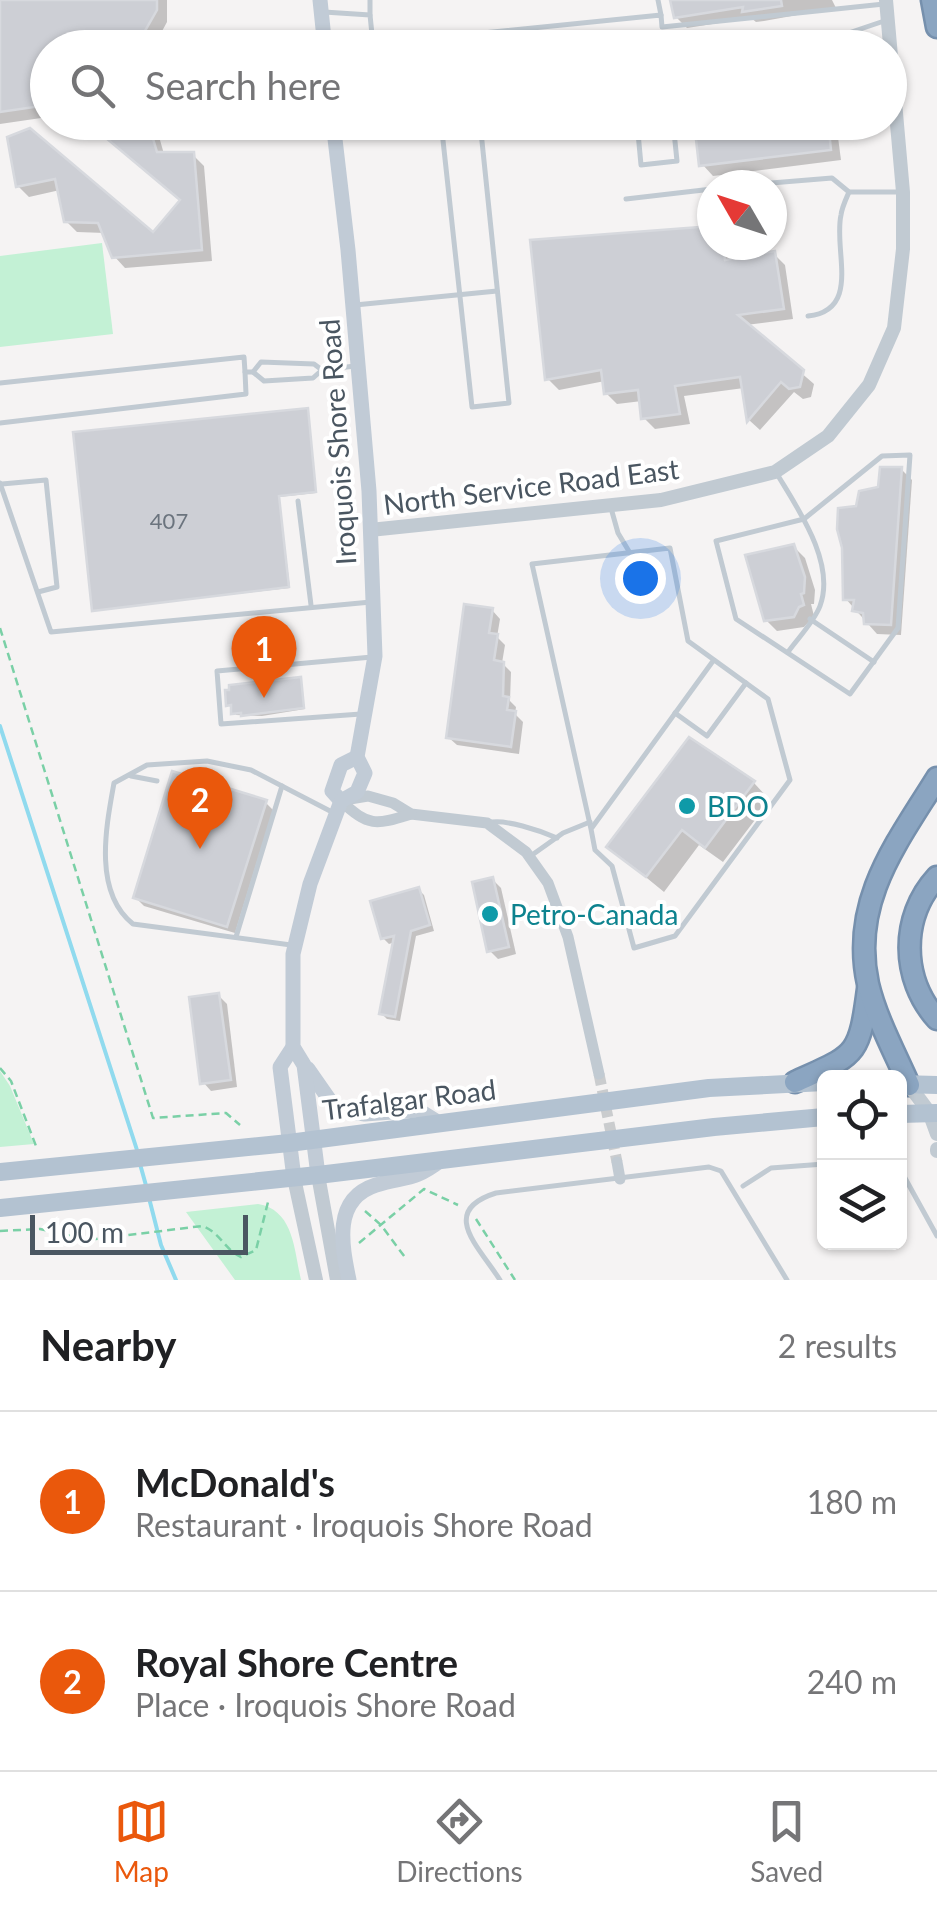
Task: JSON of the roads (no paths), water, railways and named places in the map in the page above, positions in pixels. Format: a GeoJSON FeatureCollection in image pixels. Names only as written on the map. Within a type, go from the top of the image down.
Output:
{"type":"FeatureCollection","features":[{"type":"Feature","properties":{"kind":"highway"},"geometry":{"type":"LineString","coordinates":[[932,0],[937,27]]}},
{"type":"Feature","properties":{"kind":"highway"},"geometry":{"type":"LineString","coordinates":[[899,1070],[868,987],[863,946],[866,915],[895,845],[937,778]]}},
{"type":"Feature","properties":{"kind":"highway"},"geometry":{"type":"LineString","coordinates":[[937,877],[914,910],[910,939],[916,990],[937,1019]]}},
{"type":"Feature","properties":{"kind":"highway"},"geometry":{"type":"LineString","coordinates":[[795,1082],[852,1052],[861,1038],[868,987]]}},
{"type":"Feature","properties":{"kind":"main road","name":"Iroquois Shore Road"},"geometry":{"type":"LineString","coordinates":[[294,1178],[280,1067],[293,1047],[294,946],[310,884],[338,807],[357,792],[364,772],[357,757],[375,656],[370,530],[335,140]]}},
{"type":"Feature","properties":{"kind":"main road","name":"Iroquois Shore Road"},"geometry":{"type":"LineString","coordinates":[[338,807],[332,791],[341,764],[357,757]]}},
{"type":"Feature","properties":{"kind":"main road"},"geometry":{"type":"LineString","coordinates":[[293,1047],[331,1102],[345,1110],[365,1114],[418,1110],[439,1123]]}},
{"type":"Feature","properties":{"kind":"main road"},"geometry":{"type":"LineString","coordinates":[[304,1065],[318,1175]]}},
{"type":"Feature","properties":{"kind":"main road","name":"Trafalgar Road"},"geometry":{"type":"LineString","coordinates":[[0,1172],[314,1139],[709,1088],[817,1082]]}},
{"type":"Feature","properties":{"kind":"main road"},"geometry":{"type":"LineString","coordinates":[[907,1084],[937,1085]]}},
{"type":"Feature","properties":{"kind":"main road"},"geometry":{"type":"LineString","coordinates":[[907,1114],[933,1113]]}},
{"type":"Feature","properties":{"kind":"main road"},"geometry":{"type":"LineString","coordinates":[[0,1208],[817,1118]]}},
{"type":"Feature","properties":{"kind":"main road"},"geometry":{"type":"LineString","coordinates":[[348,1280],[340,1238],[344,1216],[354,1202],[364,1190],[419,1177],[441,1160]]}},
{"type":"Feature","properties":{"kind":"street","name":"North Service Road East"},"geometry":{"type":"LineString","coordinates":[[370,530],[661,500],[775,472],[828,436],[868,385],[894,328],[903,250],[898,140]]}},
{"type":"Feature","properties":{"kind":"street"},"geometry":{"type":"LineString","coordinates":[[338,807],[368,796],[393,803],[411,814],[487,824],[530,857],[548,883],[568,937],[599,1074]]}},
{"type":"Feature","properties":{"kind":"street"},"geometry":{"type":"LineString","coordinates":[[338,807],[364,822],[383,823],[411,814]]}},
{"type":"Feature","properties":{"kind":"street"},"geometry":{"type":"LineString","coordinates":[[907,1087],[933,1113],[937,1134]]}},
{"type":"Feature","properties":{"kind":"street"},"geometry":{"type":"LineString","coordinates":[[618,1162],[620,1179]]}},
{"type":"Feature","properties":{"kind":"street"},"geometry":{"type":"LineString","coordinates":[[318,1175],[337,1280]]}},
{"type":"Feature","properties":{"kind":"street"},"geometry":{"type":"LineString","coordinates":[[294,1178],[316,1280]]}},
{"type":"Feature","properties":{"kind":"lane"},"geometry":{"type":"LineString","coordinates":[[370,0],[372,30]]}},
{"type":"Feature","properties":{"kind":"lane"},"geometry":{"type":"LineString","coordinates":[[658,0],[662,27],[887,8]]}},
{"type":"Feature","properties":{"kind":"lane"},"geometry":{"type":"LineString","coordinates":[[321,6],[370,15]]}},
{"type":"Feature","properties":{"kind":"lane"},"geometry":{"type":"LineString","coordinates":[[846,30],[887,8]]}},
{"type":"Feature","properties":{"kind":"lane"},"geometry":{"type":"LineString","coordinates":[[512,30],[660,15]]}},
{"type":"Feature","properties":{"kind":"lane"},"geometry":{"type":"LineString","coordinates":[[443,140],[472,407],[509,404],[482,140]]}},
{"type":"Feature","properties":{"kind":"lane"},"geometry":{"type":"LineString","coordinates":[[639,140],[641,165],[677,161],[675,140]]}},
{"type":"Feature","properties":{"kind":"lane"},"geometry":{"type":"LineString","coordinates":[[787,182],[832,178],[849,192],[903,192]]}},
{"type":"Feature","properties":{"kind":"lane"},"geometry":{"type":"LineString","coordinates":[[626,199],[697,191]]}},
{"type":"Feature","properties":{"kind":"lane"},"geometry":{"type":"LineString","coordinates":[[808,316],[833,307],[838,294],[842,278],[840,217],[849,192]]}},
{"type":"Feature","properties":{"kind":"lane"},"geometry":{"type":"LineString","coordinates":[[352,305],[497,291]]}},
{"type":"Feature","properties":{"kind":"lane"},"geometry":{"type":"LineString","coordinates":[[0,383],[244,357],[246,394],[0,423]]}},
{"type":"Feature","properties":{"kind":"lane"},"geometry":{"type":"LineString","coordinates":[[253,372],[261,362],[314,364],[322,370]]}},
{"type":"Feature","properties":{"kind":"lane"},"geometry":{"type":"LineString","coordinates":[[245,372],[253,372],[264,382],[313,378],[322,370],[356,366]]}},
{"type":"Feature","properties":{"kind":"lane"},"geometry":{"type":"LineString","coordinates":[[910,455],[898,628],[850,694],[736,619],[716,541],[804,519],[882,456],[910,455]]}},
{"type":"Feature","properties":{"kind":"lane"},"geometry":{"type":"LineString","coordinates":[[775,472],[816,542],[822,571],[820,606],[788,653]]}},
{"type":"Feature","properties":{"kind":"lane"},"geometry":{"type":"LineString","coordinates":[[38,592],[57,587],[46,480],[0,484],[51,632],[374,602]]}},
{"type":"Feature","properties":{"kind":"lane"},"geometry":{"type":"LineString","coordinates":[[298,501],[310,606]]}},
{"type":"Feature","properties":{"kind":"lane"},"geometry":{"type":"LineString","coordinates":[[610,505],[614,525],[630,553]]}},
{"type":"Feature","properties":{"kind":"lane"},"geometry":{"type":"LineString","coordinates":[[670,548],[688,642],[768,699],[790,780],[675,936],[634,948],[612,866],[595,850],[532,564],[630,553],[670,548]]}},
{"type":"Feature","properties":{"kind":"lane"},"geometry":{"type":"LineString","coordinates":[[810,620],[874,662]]}},
{"type":"Feature","properties":{"kind":"lane"},"geometry":{"type":"LineString","coordinates":[[366,714],[222,724],[217,672],[375,656]]}},
{"type":"Feature","properties":{"kind":"lane"},"geometry":{"type":"LineString","coordinates":[[530,857],[557,838],[591,826],[713,661]]}},
{"type":"Feature","properties":{"kind":"lane"},"geometry":{"type":"LineString","coordinates":[[675,713],[707,736],[746,683]]}},
{"type":"Feature","properties":{"kind":"lane"},"geometry":{"type":"LineString","coordinates":[[294,946],[133,924],[112,898],[105,834],[114,783],[147,765],[206,761],[250,770],[338,807]]}},
{"type":"Feature","properties":{"kind":"lane"},"geometry":{"type":"LineString","coordinates":[[128,775],[157,782]]}},
{"type":"Feature","properties":{"kind":"lane"},"geometry":{"type":"LineString","coordinates":[[236,938],[282,786]]}},
{"type":"Feature","properties":{"kind":"lane"},"geometry":{"type":"LineString","coordinates":[[487,824],[497,820],[557,838]]}},
{"type":"Feature","properties":{"kind":"lane"},"geometry":{"type":"LineString","coordinates":[[742,1186],[770,1168],[817,1165]]}},
{"type":"Feature","properties":{"kind":"lane"},"geometry":{"type":"LineString","coordinates":[[500,1280],[468,1231],[467,1211],[475,1200],[496,1193],[709,1167],[721,1171],[787,1280]]}},
{"type":"Feature","properties":{"kind":"lane"},"geometry":{"type":"LineString","coordinates":[[907,1181],[937,1235]]}},
{"type":"Feature","properties":{"kind":"waterway"},"geometry":{"type":"LineString","coordinates":[[0,726],[137,1150]]}},
{"type":"Feature","properties":{"kind":"waterway"},"geometry":{"type":"LineString","coordinates":[[140,1164],[147,1189]]}},
{"type":"Feature","properties":{"kind":"waterway"},"geometry":{"type":"LineString","coordinates":[[149,1198],[161,1245],[176,1280]]}},
{"type":"Feature","properties":{"kind":"tunnel"},"geometry":{"type":"LineString","coordinates":[[599,1074],[617,1162]]}},
{"type":"Feature","properties":{"kind":"place","name":"McDonald's"},"geometry":{"type":"Point","coordinates":[264,698]}},
{"type":"Feature","properties":{"kind":"place","name":"BDO"},"geometry":{"type":"Point","coordinates":[687,806]}},
{"type":"Feature","properties":{"kind":"place","name":"Royal Shore Centre"},"geometry":{"type":"Point","coordinates":[200,849]}},
{"type":"Feature","properties":{"kind":"place","name":"Petro-Canada"},"geometry":{"type":"Point","coordinates":[490,914]}}]}
